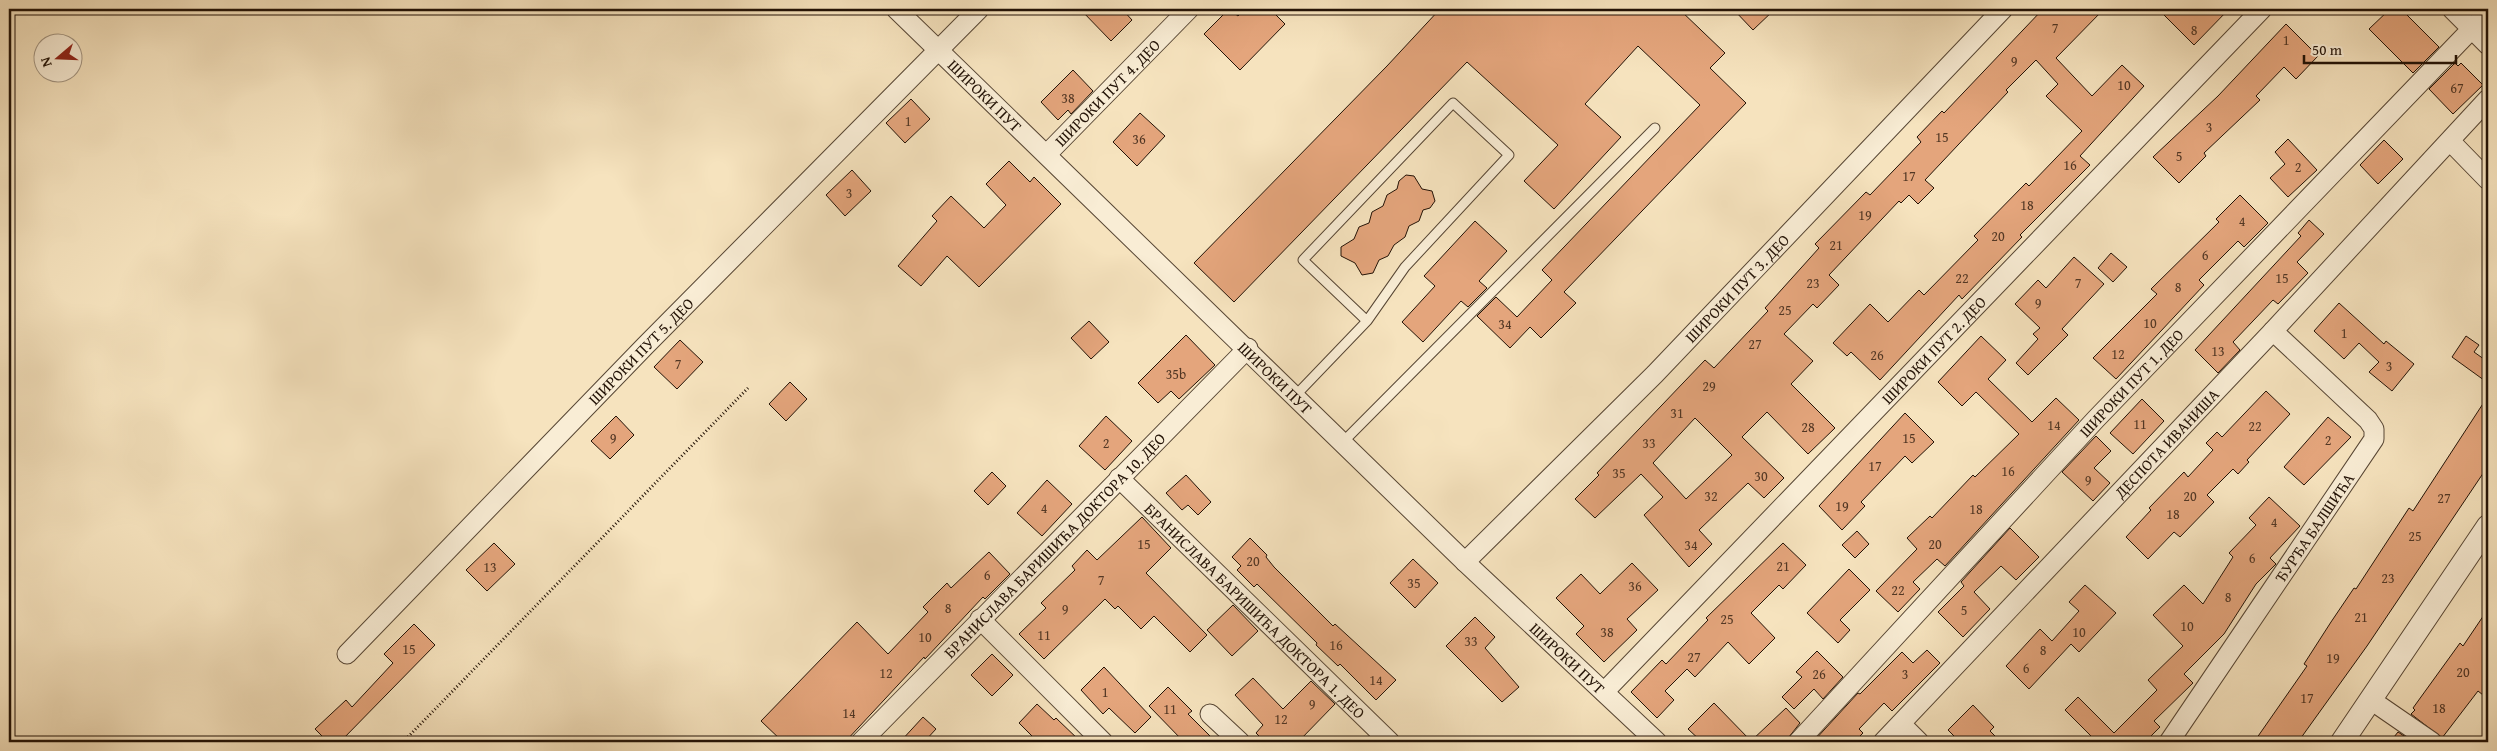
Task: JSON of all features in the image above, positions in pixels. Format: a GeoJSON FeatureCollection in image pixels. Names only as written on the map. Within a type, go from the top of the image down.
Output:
{"type":"FeatureCollection","features":[{"type":"Feature","properties":{"kind":"street","name":"ШИРОКИ ПУТ"},"geometry":{"type":"LineString","coordinates":[[896,9],[1248,348],[1465,562],[1656,742]]}},
{"type":"Feature","properties":{"kind":"street","name":"ШИРОКИ ПУТ 5. ДЕО"},"geometry":{"type":"LineString","coordinates":[[347,654],[645,346],[979,9]]}},
{"type":"Feature","properties":{"kind":"street","name":"ШИРОКИ ПУТ 4. ДЕО"},"geometry":{"type":"LineString","coordinates":[[1047,154],[1189,9]]}},
{"type":"Feature","properties":{"kind":"street","name":"ШИРОКИ ПУТ 3. ДЕО"},"geometry":{"type":"LineString","coordinates":[[1465,562],[1655,374],[2002,9]]}},
{"type":"Feature","properties":{"kind":"street","name":"ШИРОКИ ПУТ 2. ДЕО"},"geometry":{"type":"LineString","coordinates":[[1604,692],[2262,9]]}},
{"type":"Feature","properties":{"kind":"street"},"geometry":{"type":"LineString","coordinates":[[2452,9],[2488,45]]}},
{"type":"Feature","properties":{"kind":"street","name":"ШИРОКИ ПУТ 1. ДЕО"},"geometry":{"type":"LineString","coordinates":[[1798,742],[2096,419],[2488,12]]}},
{"type":"Feature","properties":{"kind":"street","name":"ДЕСПОТА ИВАНИША"},"geometry":{"type":"LineString","coordinates":[[1883,742],[2273,331],[2488,99]]}},
{"type":"Feature","properties":{"kind":"street"},"geometry":{"type":"LineString","coordinates":[[2450,141],[2488,180]]}},
{"type":"Feature","properties":{"kind":"street","name":"ЂУРЂА БАЛШИЋА"},"geometry":{"type":"LineString","coordinates":[[2169,742],[2374,439],[2374,429],[2368,420],[2273,331]]}},
{"type":"Feature","properties":{"kind":"street","name":"БРАНИСЛАВА БАРИШИЋА ДОКТОРА 10. ДЕО"},"geometry":{"type":"LineString","coordinates":[[861,742],[1248,348]]}},
{"type":"Feature","properties":{"kind":"street","name":"БРАНИСЛАВА БАРИШИЋА ДОКТОРА 1. ДЕО"},"geometry":{"type":"LineString","coordinates":[[1119,478],[1390,742]]}},
{"type":"Feature","properties":{"kind":"street"},"geometry":{"type":"LineString","coordinates":[[2342,742],[2488,526]]}},
{"type":"Feature","properties":{"kind":"street"},"geometry":{"type":"LineString","coordinates":[[980,620],[1103,742]]}},
{"type":"Feature","properties":{"kind":"street"},"geometry":{"type":"LineString","coordinates":[[2371,700],[2432,742]]}},
{"type":"Feature","properties":{"kind":"street"},"geometry":{"type":"LineString","coordinates":[[1210,714],[1240,742]]}},
{"type":"Feature","properties":{"kind":"street"},"geometry":{"type":"LineString","coordinates":[[1901,724],[1919,742]]}},
{"type":"Feature","properties":{"kind":"lane"},"geometry":{"type":"LineString","coordinates":[[1296,395],[1367,321],[1404,267],[1509,155],[1453,103],[1303,260],[1367,321]]}},
{"type":"Feature","properties":{"kind":"lane"},"geometry":{"type":"LineString","coordinates":[[1342,442],[1655,128]]}},
{"type":"Feature","properties":{"kind":"path"},"geometry":{"type":"LineString","coordinates":[[403,742],[748,388]]}},
{"type":"Feature","properties":{"kind":"building"},"geometry":{"type":"Polygon","coordinates":[[[1080,9],[1122,9],[1132,20],[1111,41],[1080,9]]]}},
{"type":"Feature","properties":{"kind":"building"},"geometry":{"type":"Polygon","coordinates":[[[1229,9],[1238,16],[1245,9],[1270,9],[1285,24],[1240,70],[1204,34],[1229,9]]]}},
{"type":"Feature","properties":{"kind":"building"},"geometry":{"type":"Polygon","coordinates":[[[1440,9],[1679,9],[1725,53],[1710,68],[1746,103],[1564,292],[1576,303],[1541,338],[1530,327],[1510,348],[1477,316],[1496,297],[1517,317],[1552,280],[1542,270],[1700,105],[1638,46],[1585,104],[1621,137],[1554,209],[1524,181],[1558,145],[1467,62],[1234,302],[1194,263],[1387,66],[1440,9]]]}},
{"type":"Feature","properties":{"kind":"building"},"geometry":{"type":"Polygon","coordinates":[[[1733,9],[1775,9],[1753,30],[1733,9]]]}},
{"type":"Feature","properties":{"kind":"building"},"geometry":{"type":"Polygon","coordinates":[[[2043,9],[2104,9],[2056,58],[2092,96],[2122,65],[2144,86],[2080,156],[2090,165],[2020,235],[2022,237],[1962,299],[1959,295],[1880,380],[1851,352],[1847,356],[1833,343],[1870,304],[1888,322],[1919,290],[1924,295],[1978,240],[1974,236],[2026,183],[2029,186],[2082,131],[2046,96],[2058,84],[2036,60],[2006,90],[2008,92],[1925,180],[1934,188],[1918,204],[1909,195],[1901,203],[1899,201],[1829,275],[1839,285],[1817,308],[1813,304],[1784,334],[1813,361],[1791,384],[1835,428],[1808,454],[1767,412],[1742,437],[1784,478],[1764,498],[1748,483],[1699,530],[1712,544],[1689,567],[1644,515],[1663,497],[1641,474],[1595,518],[1575,499],[1599,475],[1597,473],[1705,360],[1714,368],[1768,311],[1765,308],[1819,248],[1815,244],[1866,192],[1870,195],[1921,142],[1917,137],[1942,111],[1944,113],[2043,9]],[[1695,418],[1653,463],[1686,499],[1732,455],[1695,418]]]}},
{"type":"Feature","properties":{"kind":"building"},"geometry":{"type":"Polygon","coordinates":[[[2158,9],[2229,9],[2194,45],[2158,9]]]}},
{"type":"Feature","properties":{"kind":"building"},"geometry":{"type":"Polygon","coordinates":[[[2390,9],[2401,9],[2439,47],[2413,73],[2369,29],[2390,9]]]}},
{"type":"Feature","properties":{"kind":"building"},"geometry":{"type":"Polygon","coordinates":[[[2286,24],[2318,56],[2296,79],[2284,67],[2256,96],[2260,100],[2204,153],[2206,156],[2179,183],[2153,157],[2218,96],[2286,24]]]}},
{"type":"Feature","properties":{"kind":"building"},"geometry":{"type":"Polygon","coordinates":[[[2455,63],[2458,66],[2461,63],[2483,85],[2453,114],[2429,89],[2455,63]]]}},
{"type":"Feature","properties":{"kind":"building"},"geometry":{"type":"Polygon","coordinates":[[[1073,70],[1093,91],[1071,114],[1068,110],[1058,120],[1041,102],[1073,70]]]}},
{"type":"Feature","properties":{"kind":"building"},"geometry":{"type":"Polygon","coordinates":[[[911,99],[930,119],[905,143],[886,123],[911,99]]]}},
{"type":"Feature","properties":{"kind":"building"},"geometry":{"type":"Polygon","coordinates":[[[1140,113],[1165,136],[1137,166],[1113,142],[1140,113]]]}},
{"type":"Feature","properties":{"kind":"building"},"geometry":{"type":"Polygon","coordinates":[[[2288,139],[2317,170],[2288,197],[2270,178],[2285,164],[2275,152],[2288,139]]]}},
{"type":"Feature","properties":{"kind":"building"},"geometry":{"type":"Polygon","coordinates":[[[2384,140],[2403,159],[2378,184],[2360,165],[2384,140]]]}},
{"type":"Feature","properties":{"kind":"building"},"geometry":{"type":"Polygon","coordinates":[[[1009,161],[1030,182],[1034,177],[1061,204],[979,287],[947,256],[921,286],[898,266],[937,221],[932,216],[951,196],[984,228],[1006,205],[986,184],[1009,161]]]}},
{"type":"Feature","properties":{"kind":"building"},"geometry":{"type":"Polygon","coordinates":[[[852,170],[871,191],[845,216],[826,195],[852,170]]]}},
{"type":"Feature","properties":{"kind":"building"},"geometry":{"type":"Polygon","coordinates":[[[1406,175],[1414,176],[1422,189],[1432,191],[1435,201],[1430,208],[1423,210],[1419,221],[1409,226],[1405,237],[1394,245],[1388,256],[1379,260],[1373,273],[1362,275],[1355,263],[1341,256],[1341,247],[1354,239],[1359,227],[1369,223],[1372,212],[1383,206],[1387,195],[1397,189],[1399,181],[1406,175]]]}},
{"type":"Feature","properties":{"kind":"building"},"geometry":{"type":"Polygon","coordinates":[[[2240,195],[2268,223],[2244,247],[2238,241],[2199,280],[2204,285],[2116,379],[2093,358],[2157,294],[2151,289],[2219,222],[2216,219],[2240,195]]]}},
{"type":"Feature","properties":{"kind":"building"},"geometry":{"type":"Polygon","coordinates":[[[2309,220],[2324,234],[2297,262],[2308,273],[2278,304],[2273,300],[2233,342],[2240,350],[2218,373],[2195,350],[2301,236],[2298,233],[2309,220]]]}},
{"type":"Feature","properties":{"kind":"building"},"geometry":{"type":"Polygon","coordinates":[[[1475,221],[1507,251],[1479,281],[1487,288],[1468,307],[1461,301],[1423,342],[1402,322],[1435,286],[1424,276],[1475,221]]]}},
{"type":"Feature","properties":{"kind":"building"},"geometry":{"type":"Polygon","coordinates":[[[2111,253],[2127,267],[2113,282],[2098,268],[2111,253]]]}},
{"type":"Feature","properties":{"kind":"building"},"geometry":{"type":"Polygon","coordinates":[[[2074,257],[2104,284],[2062,329],[2068,335],[2028,375],[2016,363],[2038,339],[2033,334],[2040,328],[2015,304],[2038,280],[2046,288],[2074,257]]]}},
{"type":"Feature","properties":{"kind":"building"},"geometry":{"type":"Polygon","coordinates":[[[2339,303],[2384,344],[2386,341],[2414,364],[2392,391],[2369,372],[2379,362],[2359,343],[2344,359],[2314,331],[2339,303]]]}},
{"type":"Feature","properties":{"kind":"building"},"geometry":{"type":"Polygon","coordinates":[[[1089,321],[1109,342],[1091,359],[1071,338],[1089,321]]]}},
{"type":"Feature","properties":{"kind":"building"},"geometry":{"type":"Polygon","coordinates":[[[1186,335],[1215,365],[1179,399],[1171,391],[1158,403],[1138,383],[1186,335]]]}},
{"type":"Feature","properties":{"kind":"building"},"geometry":{"type":"Polygon","coordinates":[[[1981,336],[2006,360],[1988,379],[2032,422],[2056,398],[2079,420],[1945,566],[1937,559],[1913,582],[1920,589],[1898,612],[1876,591],[1917,549],[1907,538],[1930,516],[1932,518],[1973,475],[1975,477],[2019,434],[1976,392],[1962,406],[1938,382],[1981,336]]]}},
{"type":"Feature","properties":{"kind":"building"},"geometry":{"type":"Polygon","coordinates":[[[2466,336],[2479,345],[2474,352],[2488,362],[2488,383],[2452,357],[2466,336]]]}},
{"type":"Feature","properties":{"kind":"building"},"geometry":{"type":"Polygon","coordinates":[[[680,340],[703,362],[677,389],[654,367],[680,340]]]}},
{"type":"Feature","properties":{"kind":"building"},"geometry":{"type":"Polygon","coordinates":[[[790,382],[807,399],[786,421],[769,404],[790,382]]]}},
{"type":"Feature","properties":{"kind":"building"},"geometry":{"type":"Polygon","coordinates":[[[2266,391],[2290,414],[2247,460],[2249,462],[2238,474],[2233,469],[2207,495],[2214,502],[2180,537],[2174,532],[2148,559],[2126,537],[2151,510],[2149,508],[2184,472],[2188,477],[2213,450],[2206,443],[2217,432],[2222,437],[2266,391]]]}},
{"type":"Feature","properties":{"kind":"building"},"geometry":{"type":"Polygon","coordinates":[[[2488,396],[2488,466],[2367,646],[2298,742],[2254,742],[2307,666],[2304,664],[2331,622],[2354,588],[2356,589],[2409,508],[2413,511],[2488,396]]]}},
{"type":"Feature","properties":{"kind":"building"},"geometry":{"type":"Polygon","coordinates":[[[2142,399],[2164,421],[2133,454],[2110,433],[2142,399]]]}},
{"type":"Feature","properties":{"kind":"building"},"geometry":{"type":"Polygon","coordinates":[[[1905,413],[1934,442],[1912,463],[1905,456],[1861,502],[1865,506],[1842,530],[1819,506],[1905,413]]]}},
{"type":"Feature","properties":{"kind":"building"},"geometry":{"type":"Polygon","coordinates":[[[616,416],[634,435],[610,459],[591,441],[616,416]]]}},
{"type":"Feature","properties":{"kind":"building"},"geometry":{"type":"Polygon","coordinates":[[[1106,416],[1132,441],[1105,470],[1079,446],[1106,416]]]}},
{"type":"Feature","properties":{"kind":"building"},"geometry":{"type":"Polygon","coordinates":[[[2328,417],[2351,437],[2304,485],[2284,467],[2328,417]]]}},
{"type":"Feature","properties":{"kind":"building"},"geometry":{"type":"Polygon","coordinates":[[[2096,436],[2111,451],[2094,468],[2110,483],[2093,501],[2062,472],[2096,436]]]}},
{"type":"Feature","properties":{"kind":"building"},"geometry":{"type":"Polygon","coordinates":[[[992,472],[1006,486],[988,505],[974,491],[992,472]]]}},
{"type":"Feature","properties":{"kind":"building"},"geometry":{"type":"Polygon","coordinates":[[[1186,475],[1211,502],[1198,515],[1188,505],[1182,510],[1166,493],[1186,475]]]}},
{"type":"Feature","properties":{"kind":"building"},"geometry":{"type":"Polygon","coordinates":[[[1047,480],[1072,504],[1042,536],[1017,513],[1047,480]]]}},
{"type":"Feature","properties":{"kind":"building"},"geometry":{"type":"Polygon","coordinates":[[[2269,497],[2300,526],[2270,558],[2276,564],[2256,584],[2224,634],[2184,674],[2193,683],[2154,721],[2160,727],[2145,742],[2097,742],[2065,710],[2078,697],[2114,733],[2157,690],[2148,680],[2183,646],[2153,615],[2184,585],[2203,604],[2233,557],[2229,553],[2256,525],[2249,518],[2269,497]]]}},
{"type":"Feature","properties":{"kind":"building"},"geometry":{"type":"Polygon","coordinates":[[[1142,517],[1171,548],[1146,573],[1207,635],[1190,652],[1154,616],[1141,629],[1118,606],[1115,609],[1105,599],[1044,659],[1019,634],[1046,608],[1041,603],[1075,570],[1072,566],[1087,550],[1097,560],[1142,517]]]}},
{"type":"Feature","properties":{"kind":"building"},"geometry":{"type":"Polygon","coordinates":[[[2010,528],[2039,557],[2016,580],[2001,566],[1974,592],[1990,609],[1963,637],[1938,612],[1964,586],[1961,582],[2010,528]]]}},
{"type":"Feature","properties":{"kind":"building"},"geometry":{"type":"Polygon","coordinates":[[[1857,531],[1869,544],[1855,558],[1842,545],[1857,531]]]}},
{"type":"Feature","properties":{"kind":"building"},"geometry":{"type":"Polygon","coordinates":[[[1250,538],[1267,555],[1266,557],[1274,567],[1333,626],[1335,624],[1396,680],[1376,700],[1340,664],[1338,666],[1316,645],[1317,643],[1257,584],[1254,587],[1237,570],[1241,566],[1232,557],[1250,538]]]}},
{"type":"Feature","properties":{"kind":"building"},"geometry":{"type":"Polygon","coordinates":[[[494,543],[515,564],[487,591],[466,570],[494,543]]]}},
{"type":"Feature","properties":{"kind":"building"},"geometry":{"type":"Polygon","coordinates":[[[1783,543],[1806,565],[1783,589],[1779,585],[1751,613],[1775,638],[1749,664],[1728,642],[1695,677],[1687,669],[1665,691],[1674,700],[1657,718],[1631,692],[1662,660],[1666,664],[1708,620],[1706,618],[1783,543]]]}},
{"type":"Feature","properties":{"kind":"building"},"geometry":{"type":"Polygon","coordinates":[[[989,552],[1010,574],[985,599],[983,597],[925,659],[924,657],[845,742],[783,742],[761,721],[857,622],[888,654],[928,612],[923,607],[947,583],[951,588],[989,552]]]}},
{"type":"Feature","properties":{"kind":"building"},"geometry":{"type":"Polygon","coordinates":[[[1413,559],[1438,583],[1415,608],[1390,583],[1413,559]]]}},
{"type":"Feature","properties":{"kind":"building"},"geometry":{"type":"Polygon","coordinates":[[[1632,563],[1658,590],[1627,619],[1637,630],[1604,662],[1576,634],[1584,626],[1556,598],[1581,574],[1600,594],[1632,563]]]}},
{"type":"Feature","properties":{"kind":"building"},"geometry":{"type":"Polygon","coordinates":[[[1849,569],[1870,590],[1840,620],[1850,630],[1838,643],[1807,613],[1849,569]]]}},
{"type":"Feature","properties":{"kind":"building"},"geometry":{"type":"Polygon","coordinates":[[[2085,585],[2116,613],[2079,652],[2071,644],[2029,689],[2006,666],[2040,629],[2052,641],[2079,611],[2069,602],[2085,585]]]}},
{"type":"Feature","properties":{"kind":"building"},"geometry":{"type":"Polygon","coordinates":[[[1233,605],[1258,631],[1232,656],[1207,630],[1233,605]]]}},
{"type":"Feature","properties":{"kind":"building"},"geometry":{"type":"Polygon","coordinates":[[[2488,609],[2488,699],[2478,691],[2442,738],[2411,714],[2415,710],[2413,708],[2460,643],[2463,646],[2488,609]]]}},
{"type":"Feature","properties":{"kind":"building"},"geometry":{"type":"Polygon","coordinates":[[[1475,617],[1495,637],[1485,648],[1519,687],[1502,702],[1446,646],[1475,617]]]}},
{"type":"Feature","properties":{"kind":"building"},"geometry":{"type":"Polygon","coordinates":[[[414,624],[435,645],[340,742],[328,742],[315,729],[346,700],[352,707],[393,663],[384,654],[414,624]]]}},
{"type":"Feature","properties":{"kind":"building"},"geometry":{"type":"Polygon","coordinates":[[[1927,650],[1940,663],[1892,711],[1884,703],[1859,729],[1863,733],[1854,742],[1813,742],[1858,693],[1860,694],[1902,652],[1913,663],[1927,650]]]}},
{"type":"Feature","properties":{"kind":"building"},"geometry":{"type":"Polygon","coordinates":[[[1817,651],[1843,677],[1823,699],[1814,689],[1794,709],[1782,697],[1802,677],[1796,672],[1817,651]]]}},
{"type":"Feature","properties":{"kind":"building"},"geometry":{"type":"Polygon","coordinates":[[[992,654],[1013,675],[992,696],[971,675],[992,654]]]}},
{"type":"Feature","properties":{"kind":"building"},"geometry":{"type":"Polygon","coordinates":[[[1104,667],[1151,717],[1135,733],[1109,708],[1103,714],[1081,690],[1104,667]]]}},
{"type":"Feature","properties":{"kind":"building"},"geometry":{"type":"Polygon","coordinates":[[[1253,678],[1283,709],[1311,681],[1335,704],[1298,742],[1265,742],[1256,733],[1263,725],[1235,695],[1253,678]]]}},
{"type":"Feature","properties":{"kind":"building"},"geometry":{"type":"Polygon","coordinates":[[[1168,687],[1192,711],[1188,714],[1216,742],[1184,742],[1149,706],[1168,687]]]}},
{"type":"Feature","properties":{"kind":"building"},"geometry":{"type":"Polygon","coordinates":[[[1714,703],[1751,741],[1786,708],[1800,723],[1785,742],[1702,742],[1688,729],[1714,703]]]}},
{"type":"Feature","properties":{"kind":"building"},"geometry":{"type":"Polygon","coordinates":[[[1037,704],[1054,720],[1056,718],[1081,742],[1038,742],[1019,723],[1037,704]]]}},
{"type":"Feature","properties":{"kind":"building"},"geometry":{"type":"Polygon","coordinates":[[[1973,705],[1994,727],[1990,731],[2001,742],[1960,742],[1948,730],[1973,705]]]}},
{"type":"Feature","properties":{"kind":"building"},"geometry":{"type":"Polygon","coordinates":[[[923,717],[936,729],[924,742],[900,742],[923,717]]]}},
{"type":"Feature","properties":{"kind":"building"},"geometry":{"type":"Polygon","coordinates":[[[2398,732],[2413,742],[2390,742],[2398,732]]]}}]}
